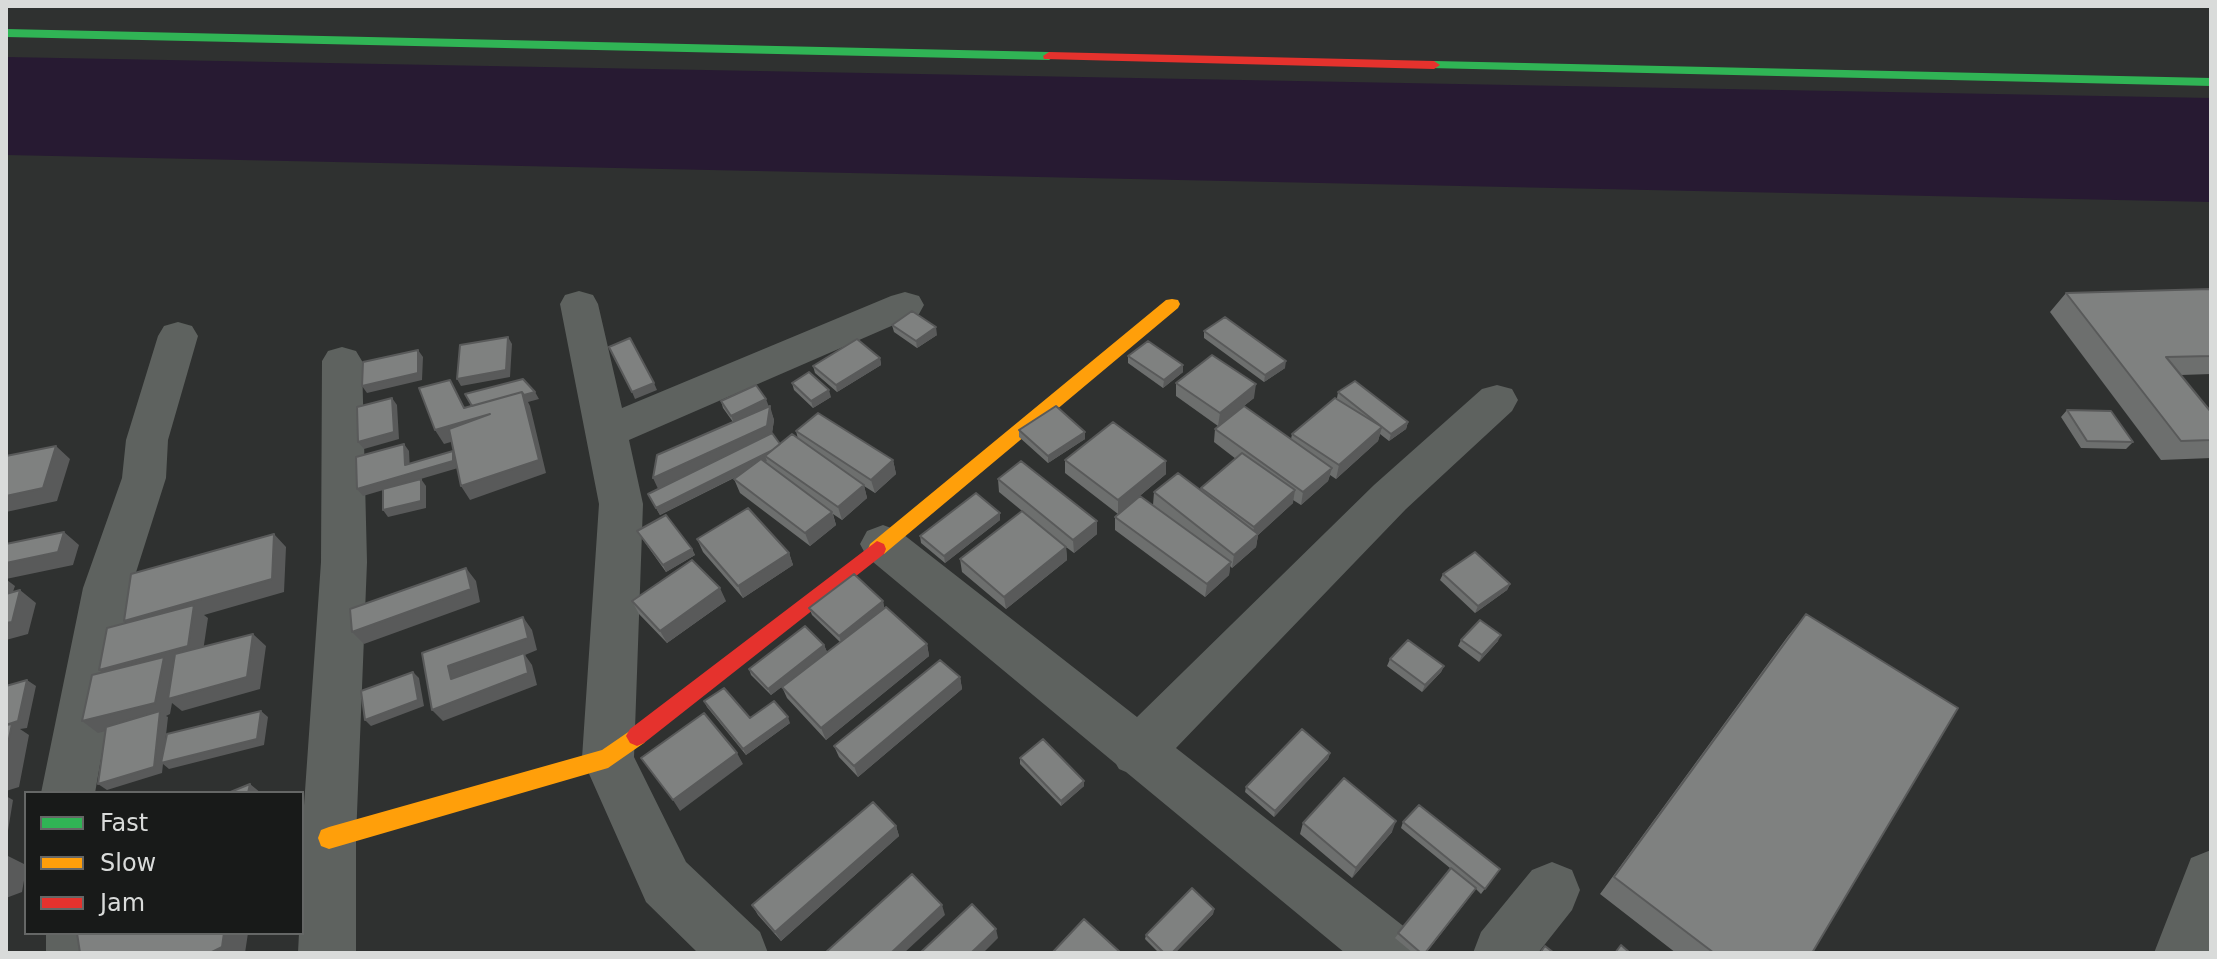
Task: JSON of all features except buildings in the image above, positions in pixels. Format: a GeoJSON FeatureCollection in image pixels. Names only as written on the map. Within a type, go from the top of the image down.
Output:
{"type":"FeatureCollection","features":[{"type":"Feature","properties":{"kind":"street"},"geometry":{"type":"LineString","coordinates":[[6,33],[2211,82]]}},
{"type":"Feature","properties":{"kind":"street"},"geometry":{"type":"LineString","coordinates":[[579,304],[621,504],[608,758],[666,882],[739,953]]}},
{"type":"Feature","properties":{"kind":"street"},"geometry":{"type":"LineString","coordinates":[[329,838],[608,758],[883,544],[1172,304]]}},
{"type":"Feature","properties":{"kind":"street"},"geometry":{"type":"LineString","coordinates":[[606,432],[905,305]]}},
{"type":"Feature","properties":{"kind":"street"},"geometry":{"type":"LineString","coordinates":[[68,791],[107,588],[144,478],[147,440],[178,336]]}},
{"type":"Feature","properties":{"kind":"street"},"geometry":{"type":"LineString","coordinates":[[327,953],[329,838],[344,562],[342,361]]}},
{"type":"Feature","properties":{"kind":"street"},"geometry":{"type":"LineString","coordinates":[[1137,752],[1390,497],[1497,400]]}},
{"type":"Feature","properties":{"kind":"street"},"geometry":{"type":"LineString","coordinates":[[883,544],[1137,752],[1390,953]]}},
{"type":"Feature","properties":{"kind":"street"},"geometry":{"type":"LineString","coordinates":[[2183,953],[2211,877]]}},
{"type":"Feature","properties":{"kind":"street"},"geometry":{"type":"LineString","coordinates":[[1502,953],[1552,890]]}},
{"type":"Feature","properties":{"kind":"shaded area"},"geometry":{"type":"Polygon","coordinates":[[[6,57],[2211,98],[2211,202],[6,155],[6,57]]]}},
{"type":"Feature","properties":{"kind":"traffic: fast"},"geometry":{"type":"LineString","coordinates":[[6,33],[1049,56]]}},
{"type":"Feature","properties":{"kind":"traffic: fast"},"geometry":{"type":"LineString","coordinates":[[1434,65],[2211,82]]}},
{"type":"Feature","properties":{"kind":"traffic: slow"},"geometry":{"type":"LineString","coordinates":[[877,549],[1172,304]]}},
{"type":"Feature","properties":{"kind":"traffic: slow"},"geometry":{"type":"LineString","coordinates":[[329,838],[608,758],[637,736]]}},
{"type":"Feature","properties":{"kind":"traffic: jam"},"geometry":{"type":"LineString","coordinates":[[1049,56],[1434,65]]}},
{"type":"Feature","properties":{"kind":"traffic: jam"},"geometry":{"type":"LineString","coordinates":[[637,736],[877,549]]}}]}
